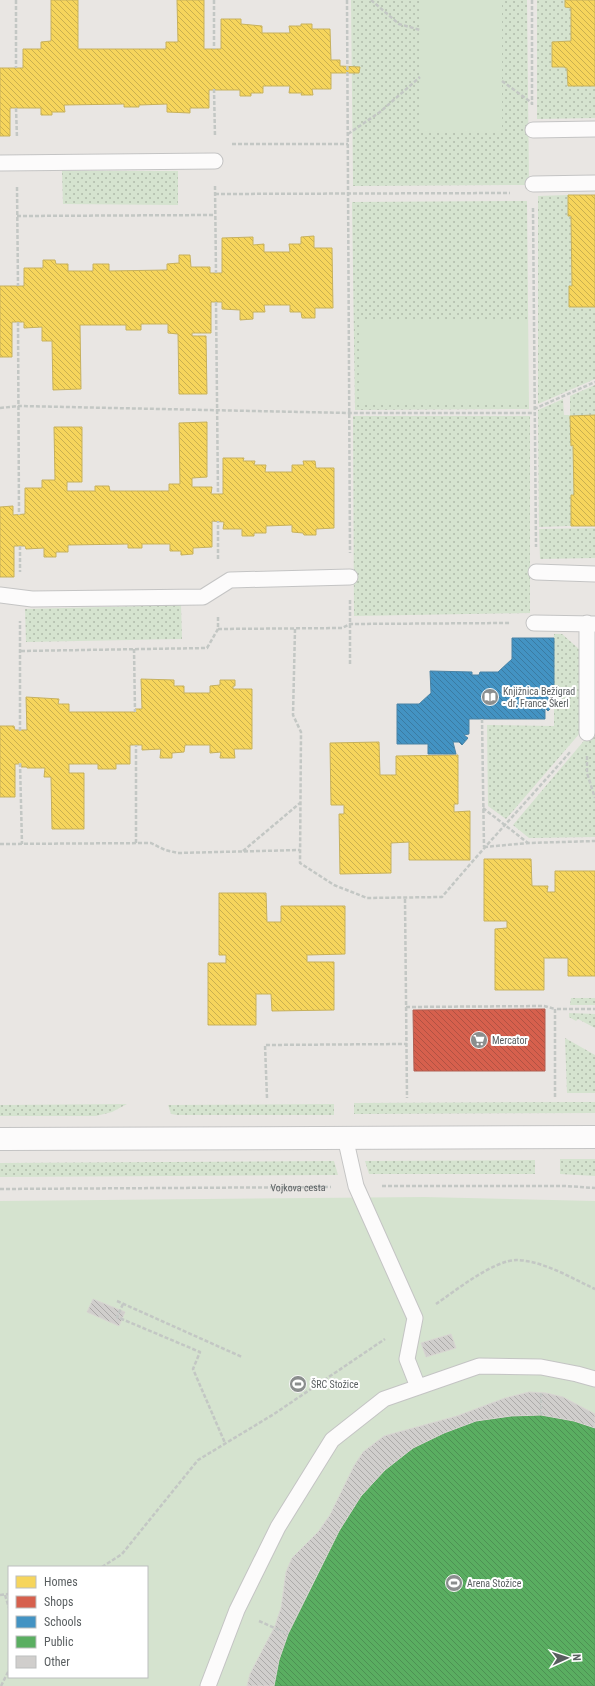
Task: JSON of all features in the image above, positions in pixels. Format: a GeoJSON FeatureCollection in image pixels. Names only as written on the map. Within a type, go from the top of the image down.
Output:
{"type":"FeatureCollection","features":[{"type":"Feature","properties":{"kind":"street"},"geometry":{"type":"LineString","coordinates":[[0,1139],[345,1137],[595,1138]]}},
{"type":"Feature","properties":{"kind":"lane"},"geometry":{"type":"LineString","coordinates":[[533,130],[595,129]]}},
{"type":"Feature","properties":{"kind":"lane"},"geometry":{"type":"LineString","coordinates":[[0,163],[215,161]]}},
{"type":"Feature","properties":{"kind":"lane"},"geometry":{"type":"LineString","coordinates":[[533,189],[595,183]]}},
{"type":"Feature","properties":{"kind":"lane"},"geometry":{"type":"LineString","coordinates":[[536,572],[595,574]]}},
{"type":"Feature","properties":{"kind":"lane"},"geometry":{"type":"LineString","coordinates":[[0,595],[32,599],[204,597],[230,580],[350,577]]}},
{"type":"Feature","properties":{"kind":"lane"},"geometry":{"type":"LineString","coordinates":[[534,623],[591,624],[587,732]]}},
{"type":"Feature","properties":{"kind":"lane"},"geometry":{"type":"LineString","coordinates":[[345,1137],[356,1186],[415,1318],[407,1359],[418,1387]]}},
{"type":"Feature","properties":{"kind":"lane"},"geometry":{"type":"LineString","coordinates":[[208,1686],[237,1610],[278,1527],[332,1440],[384,1399],[479,1366],[541,1367],[578,1374],[595,1380]]}},
{"type":"Feature","properties":{"kind":"path"},"geometry":{"type":"LineString","coordinates":[[16,0],[16,68]]}},
{"type":"Feature","properties":{"kind":"path"},"geometry":{"type":"LineString","coordinates":[[214,0],[214,49]]}},
{"type":"Feature","properties":{"kind":"path"},"geometry":{"type":"LineString","coordinates":[[347,0],[350,666]]}},
{"type":"Feature","properties":{"kind":"path"},"geometry":{"type":"LineString","coordinates":[[371,0],[399,24],[420,30]]}},
{"type":"Feature","properties":{"kind":"path"},"geometry":{"type":"LineString","coordinates":[[532,0],[533,130]]}},
{"type":"Feature","properties":{"kind":"path"},"geometry":{"type":"LineString","coordinates":[[347,135],[380,112],[420,77]]}},
{"type":"Feature","properties":{"kind":"path"},"geometry":{"type":"LineString","coordinates":[[502,81],[532,103]]}},
{"type":"Feature","properties":{"kind":"path"},"geometry":{"type":"LineString","coordinates":[[16,108],[18,286]]}},
{"type":"Feature","properties":{"kind":"path"},"geometry":{"type":"LineString","coordinates":[[230,144],[348,144]]}},
{"type":"Feature","properties":{"kind":"path"},"geometry":{"type":"LineString","coordinates":[[215,194],[533,189],[536,572]]}},
{"type":"Feature","properties":{"kind":"path"},"geometry":{"type":"LineString","coordinates":[[17,216],[215,215]]}},
{"type":"Feature","properties":{"kind":"path"},"geometry":{"type":"LineString","coordinates":[[216,302],[218,494]]}},
{"type":"Feature","properties":{"kind":"path"},"geometry":{"type":"LineString","coordinates":[[18,322],[20,515]]}},
{"type":"Feature","properties":{"kind":"path"},"geometry":{"type":"LineString","coordinates":[[534,409],[595,382]]}},
{"type":"Feature","properties":{"kind":"path"},"geometry":{"type":"LineString","coordinates":[[0,408],[19,406],[349,413],[534,413]]}},
{"type":"Feature","properties":{"kind":"path"},"geometry":{"type":"LineString","coordinates":[[20,546],[20,731]]}},
{"type":"Feature","properties":{"kind":"path"},"geometry":{"type":"LineString","coordinates":[[21,650],[207,648],[218,629],[342,628],[350,624],[534,623]]}},
{"type":"Feature","properties":{"kind":"path"},"geometry":{"type":"LineString","coordinates":[[295,629],[293,715],[301,732],[300,863],[334,885],[368,898],[405,899],[442,897],[484,847],[505,826],[587,732]]}},
{"type":"Feature","properties":{"kind":"path"},"geometry":{"type":"LineString","coordinates":[[134,649],[135,712]]}},
{"type":"Feature","properties":{"kind":"path"},"geometry":{"type":"LineString","coordinates":[[482,719],[484,847]]}},
{"type":"Feature","properties":{"kind":"path"},"geometry":{"type":"LineString","coordinates":[[587,732],[587,773],[595,798]]}},
{"type":"Feature","properties":{"kind":"path"},"geometry":{"type":"LineString","coordinates":[[136,745],[136,843]]}},
{"type":"Feature","properties":{"kind":"path"},"geometry":{"type":"LineString","coordinates":[[20,763],[22,844]]}},
{"type":"Feature","properties":{"kind":"path"},"geometry":{"type":"LineString","coordinates":[[242,851],[300,802]]}},
{"type":"Feature","properties":{"kind":"path"},"geometry":{"type":"LineString","coordinates":[[483,808],[529,843]]}},
{"type":"Feature","properties":{"kind":"path"},"geometry":{"type":"LineString","coordinates":[[484,847],[529,843],[595,842]]}},
{"type":"Feature","properties":{"kind":"path"},"geometry":{"type":"LineString","coordinates":[[0,844],[151,843],[165,850],[178,853],[300,850]]}},
{"type":"Feature","properties":{"kind":"path"},"geometry":{"type":"LineString","coordinates":[[405,899],[407,1098]]}},
{"type":"Feature","properties":{"kind":"path"},"geometry":{"type":"LineString","coordinates":[[406,1007],[544,1006],[555,1009],[595,1009]]}},
{"type":"Feature","properties":{"kind":"path"},"geometry":{"type":"LineString","coordinates":[[555,1009],[555,1098]]}},
{"type":"Feature","properties":{"kind":"path"},"geometry":{"type":"LineString","coordinates":[[267,1098],[266,1045],[407,1044]]}},
{"type":"Feature","properties":{"kind":"path","name":"Vojkova cesta"},"geometry":{"type":"LineString","coordinates":[[0,1189],[356,1186],[565,1186],[595,1188]]}},
{"type":"Feature","properties":{"kind":"path"},"geometry":{"type":"LineString","coordinates":[[104,1566],[122,1554],[198,1460],[274,1414],[493,1266],[517,1260],[543,1265],[595,1289]]}},
{"type":"Feature","properties":{"kind":"path"},"geometry":{"type":"LineString","coordinates":[[117,1301],[242,1357]]}},
{"type":"Feature","properties":{"kind":"path"},"geometry":{"type":"LineString","coordinates":[[123,1304],[117,1317],[200,1352],[193,1369],[225,1443]]}},
{"type":"Feature","properties":{"kind":"path"},"geometry":{"type":"LineString","coordinates":[[0,1595],[7,1594]]}},
{"type":"Feature","properties":{"kind":"path"},"geometry":{"type":"LineString","coordinates":[[237,1610],[288,1634]]}},
{"type":"Feature","properties":{"kind":"path"},"geometry":{"type":"LineString","coordinates":[[1,1686],[8,1672]]}},
{"type":"Feature","properties":{"kind":"green space"},"geometry":{"type":"Polygon","coordinates":[[[351,0],[527,0],[529,185],[353,186],[351,0]]]}},
{"type":"Feature","properties":{"kind":"green space"},"geometry":{"type":"Polygon","coordinates":[[[420,0],[502,0],[502,133],[420,133],[420,0]]]}},
{"type":"Feature","properties":{"kind":"green space"},"geometry":{"type":"Polygon","coordinates":[[[537,0],[565,0],[565,7],[571,8],[571,41],[552,42],[552,66],[567,68],[568,86],[595,86],[595,118],[537,119],[537,0]]]}},
{"type":"Feature","properties":{"kind":"green space"},"geometry":{"type":"Polygon","coordinates":[[[62,171],[178,171],[178,205],[63,204],[62,171]]]}},
{"type":"Feature","properties":{"kind":"green space"},"geometry":{"type":"Polygon","coordinates":[[[568,195],[568,216],[571,216],[572,286],[569,286],[569,307],[595,307],[595,379],[538,404],[538,196],[568,195]]]}},
{"type":"Feature","properties":{"kind":"green space"},"geometry":{"type":"Polygon","coordinates":[[[527,201],[529,409],[355,410],[352,202],[527,201]]]}},
{"type":"Feature","properties":{"kind":"green space"},"geometry":{"type":"Polygon","coordinates":[[[359,320],[528,320],[528,403],[359,403],[359,320]]]}},
{"type":"Feature","properties":{"kind":"green space"},"geometry":{"type":"Polygon","coordinates":[[[595,385],[595,415],[570,416],[571,445],[573,446],[574,495],[571,495],[571,526],[539,527],[538,410],[563,399],[564,415],[570,415],[570,396],[595,385]]]}},
{"type":"Feature","properties":{"kind":"green space"},"geometry":{"type":"Polygon","coordinates":[[[353,416],[530,416],[530,613],[354,616],[353,416]]]}},
{"type":"Feature","properties":{"kind":"green space"},"geometry":{"type":"Polygon","coordinates":[[[595,528],[595,558],[540,559],[539,529],[595,528]]]}},
{"type":"Feature","properties":{"kind":"green space"},"geometry":{"type":"Polygon","coordinates":[[[181,605],[182,639],[26,642],[25,609],[181,605]]]}},
{"type":"Feature","properties":{"kind":"green space"},"geometry":{"type":"Polygon","coordinates":[[[554,634],[562,634],[579,649],[580,733],[506,819],[488,806],[487,725],[554,726],[554,634]]]}},
{"type":"Feature","properties":{"kind":"green space"},"geometry":{"type":"Polygon","coordinates":[[[595,667],[595,837],[529,838],[513,825],[593,730],[593,669],[595,667]]]}},
{"type":"Feature","properties":{"kind":"green space"},"geometry":{"type":"Polygon","coordinates":[[[571,998],[595,998],[595,1005],[570,1005],[571,998]]]}},
{"type":"Feature","properties":{"kind":"green space"},"geometry":{"type":"Polygon","coordinates":[[[569,1013],[595,1014],[595,1028],[578,1019],[576,1021],[569,1017],[569,1013]]]}},
{"type":"Feature","properties":{"kind":"green space"},"geometry":{"type":"Polygon","coordinates":[[[565,1038],[595,1055],[595,1093],[567,1093],[565,1038]]]}},
{"type":"Feature","properties":{"kind":"green space"},"geometry":{"type":"Polygon","coordinates":[[[595,1102],[595,1113],[354,1114],[354,1103],[595,1102]]]}},
{"type":"Feature","properties":{"kind":"green space"},"geometry":{"type":"Polygon","coordinates":[[[127,1104],[112,1112],[96,1116],[0,1116],[0,1105],[127,1104]]]}},
{"type":"Feature","properties":{"kind":"green space"},"geometry":{"type":"Polygon","coordinates":[[[334,1104],[334,1115],[177,1115],[171,1114],[168,1105],[334,1104]]]}},
{"type":"Feature","properties":{"kind":"green space"},"geometry":{"type":"Polygon","coordinates":[[[560,1159],[595,1159],[595,1176],[560,1174],[560,1159]]]}},
{"type":"Feature","properties":{"kind":"green space"},"geometry":{"type":"Polygon","coordinates":[[[535,1160],[535,1174],[369,1174],[365,1161],[535,1160]]]}},
{"type":"Feature","properties":{"kind":"green space"},"geometry":{"type":"Polygon","coordinates":[[[334,1161],[338,1175],[0,1177],[0,1163],[334,1161]]]}},
{"type":"Feature","properties":{"kind":"green space","name":"ŠRC Stožice"},"geometry":{"type":"Polygon","coordinates":[[[424,1197],[595,1201],[595,1686],[0,1686],[0,1201],[424,1197]]]}},
{"type":"Feature","properties":{"kind":"building: Homes"},"geometry":{"type":"Polygon","coordinates":[[[51,0],[78,0],[78,49],[166,49],[166,42],[178,42],[177,0],[204,0],[204,49],[221,49],[221,19],[241,19],[241,24],[262,26],[262,33],[290,33],[289,26],[312,24],[312,29],[330,29],[331,60],[340,60],[340,66],[360,67],[359,73],[331,73],[331,89],[312,89],[313,95],[289,93],[290,86],[263,86],[263,93],[251,93],[251,96],[240,96],[240,90],[209,90],[209,108],[190,108],[190,113],[167,112],[167,104],[139,105],[139,107],[124,107],[124,104],[64,105],[65,112],[52,112],[52,115],[41,115],[41,108],[10,108],[10,136],[0,136],[0,68],[23,68],[23,49],[41,49],[41,42],[51,41],[51,0]]]}},
{"type":"Feature","properties":{"kind":"building: Homes"},"geometry":{"type":"Polygon","coordinates":[[[565,0],[595,0],[595,86],[568,86],[567,68],[552,67],[552,42],[571,41],[571,8],[565,7],[565,0]]]}},
{"type":"Feature","properties":{"kind":"building: Homes"},"geometry":{"type":"Polygon","coordinates":[[[568,195],[595,195],[595,307],[569,307],[569,286],[572,286],[571,216],[568,216],[568,195]]]}},
{"type":"Feature","properties":{"kind":"building: Homes"},"geometry":{"type":"Polygon","coordinates":[[[314,236],[314,248],[332,248],[333,308],[315,308],[315,318],[302,318],[301,312],[290,312],[290,305],[264,305],[265,312],[253,312],[253,319],[240,320],[240,310],[222,309],[222,302],[211,302],[211,333],[192,333],[192,336],[206,336],[207,394],[179,394],[178,334],[168,333],[168,324],[141,324],[141,330],[126,330],[126,325],[80,325],[81,389],[53,390],[52,341],[42,341],[42,327],[24,328],[24,322],[12,322],[12,357],[0,357],[0,286],[24,286],[24,268],[43,268],[43,260],[55,260],[56,264],[68,264],[68,271],[93,271],[93,264],[109,264],[109,271],[167,270],[167,264],[179,263],[179,255],[190,255],[191,267],[210,267],[210,273],[222,273],[222,238],[253,237],[253,245],[264,244],[264,252],[290,252],[289,244],[301,244],[301,237],[314,236]]]}},
{"type":"Feature","properties":{"kind":"building: Homes"},"geometry":{"type":"Polygon","coordinates":[[[595,415],[595,526],[571,526],[571,495],[574,495],[573,445],[571,446],[570,416],[595,415]]]}},
{"type":"Feature","properties":{"kind":"building: Homes"},"geometry":{"type":"Polygon","coordinates":[[[207,422],[207,477],[192,478],[192,487],[212,487],[211,494],[223,494],[223,458],[244,458],[243,461],[255,461],[254,465],[266,465],[265,472],[292,472],[292,465],[304,465],[303,461],[315,461],[316,468],[334,468],[334,528],[316,529],[316,535],[304,535],[303,533],[292,532],[292,525],[266,526],[266,533],[254,533],[254,536],[242,536],[242,529],[223,529],[224,522],[212,521],[212,547],[193,548],[193,554],[181,555],[181,551],[170,551],[170,544],[142,544],[142,548],[128,548],[128,544],[68,545],[68,552],[56,552],[56,557],[44,557],[44,548],[26,549],[25,546],[14,546],[14,577],[0,577],[0,507],[13,506],[13,515],[25,514],[25,488],[42,488],[42,480],[55,480],[54,427],[82,427],[82,482],[67,482],[67,491],[95,491],[95,486],[109,486],[110,491],[169,491],[169,484],[180,484],[179,423],[207,422]]]}},
{"type":"Feature","properties":{"kind":"building: Homes"},"geometry":{"type":"Polygon","coordinates":[[[141,679],[174,680],[174,686],[184,686],[184,693],[210,693],[210,686],[220,685],[220,680],[235,680],[235,686],[233,686],[233,689],[252,689],[252,749],[234,749],[235,758],[220,758],[221,752],[210,753],[210,745],[185,745],[184,752],[172,753],[172,758],[160,758],[161,749],[142,750],[142,745],[130,745],[130,764],[116,764],[116,769],[98,769],[98,764],[69,764],[69,773],[84,773],[84,829],[52,829],[51,777],[44,777],[45,768],[27,768],[21,767],[21,764],[15,764],[15,797],[0,797],[0,726],[14,726],[15,730],[27,730],[26,697],[59,699],[58,704],[69,704],[69,712],[135,712],[135,709],[142,709],[141,679]]]}},
{"type":"Feature","properties":{"kind":"building: Homes"},"geometry":{"type":"Polygon","coordinates":[[[379,742],[380,775],[396,775],[396,756],[458,755],[458,804],[454,804],[454,812],[470,811],[470,860],[409,860],[409,842],[391,843],[391,873],[340,874],[339,814],[344,814],[344,805],[331,805],[330,743],[379,742]]]}},
{"type":"Feature","properties":{"kind":"building: Homes"},"geometry":{"type":"Polygon","coordinates":[[[484,859],[531,859],[532,886],[548,886],[547,892],[555,892],[555,871],[595,871],[595,976],[568,976],[568,958],[544,958],[544,990],[495,990],[495,929],[507,928],[507,921],[484,921],[484,859]]]}},
{"type":"Feature","properties":{"kind":"building: Homes"},"geometry":{"type":"Polygon","coordinates":[[[219,893],[266,893],[267,922],[281,922],[281,906],[345,906],[345,954],[307,955],[307,962],[334,962],[334,1010],[272,1011],[271,994],[256,994],[256,1025],[208,1025],[208,963],[226,963],[226,955],[219,955],[219,893]]]}},
{"type":"Feature","properties":{"kind":"building: Shops","name":"Mercator"},"geometry":{"type":"Polygon","coordinates":[[[545,1009],[545,1071],[414,1071],[413,1010],[545,1009]]]}},
{"type":"Feature","properties":{"kind":"building: Schools","name":"Knjižnica Bežigrad - dr. France Škerl"},"geometry":{"type":"Polygon","coordinates":[[[512,638],[554,638],[554,702],[550,702],[554,705],[548,711],[545,708],[545,719],[469,719],[469,734],[464,735],[468,738],[462,745],[459,742],[453,742],[456,754],[428,754],[428,744],[397,744],[397,704],[419,704],[431,693],[430,671],[472,672],[472,675],[479,675],[480,672],[498,672],[512,659],[512,638]]]}},
{"type":"Feature","properties":{"kind":"building: Public","name":"Arena Stožice"},"geometry":{"type":"Polygon","coordinates":[[[541,1415],[574,1421],[595,1428],[595,1686],[274,1686],[279,1660],[288,1634],[339,1531],[361,1496],[385,1470],[413,1448],[444,1433],[476,1421],[511,1416],[541,1415]]]}},
{"type":"Feature","properties":{"kind":"building: Other"},"geometry":{"type":"Polygon","coordinates":[[[93,1299],[125,1312],[119,1326],[87,1312],[93,1299]]]}},
{"type":"Feature","properties":{"kind":"building: Other"},"geometry":{"type":"Polygon","coordinates":[[[451,1334],[456,1348],[426,1357],[421,1343],[451,1334]]]}},
{"type":"Feature","properties":{"kind":"building: Other"},"geometry":{"type":"Polygon","coordinates":[[[529,1392],[546,1393],[563,1397],[595,1414],[595,1428],[574,1421],[541,1415],[511,1416],[476,1421],[444,1433],[413,1448],[385,1470],[361,1496],[339,1531],[288,1634],[279,1660],[274,1686],[247,1686],[250,1674],[275,1626],[281,1608],[286,1572],[292,1558],[318,1532],[330,1515],[354,1466],[363,1452],[384,1436],[457,1416],[505,1398],[529,1392]]]}},
{"type":"Feature","properties":{"kind":"place","name":"Knjižnica Bežigrad - dr. France Škerl"},"geometry":{"type":"Point","coordinates":[490,697]}},
{"type":"Feature","properties":{"kind":"place","name":"Mercator"},"geometry":{"type":"Point","coordinates":[479,1040]}},
{"type":"Feature","properties":{"kind":"place","name":"ŠRC Stožice"},"geometry":{"type":"Point","coordinates":[298,1384]}},
{"type":"Feature","properties":{"kind":"place","name":"Arena Stožice"},"geometry":{"type":"Point","coordinates":[454,1583]}}]}
